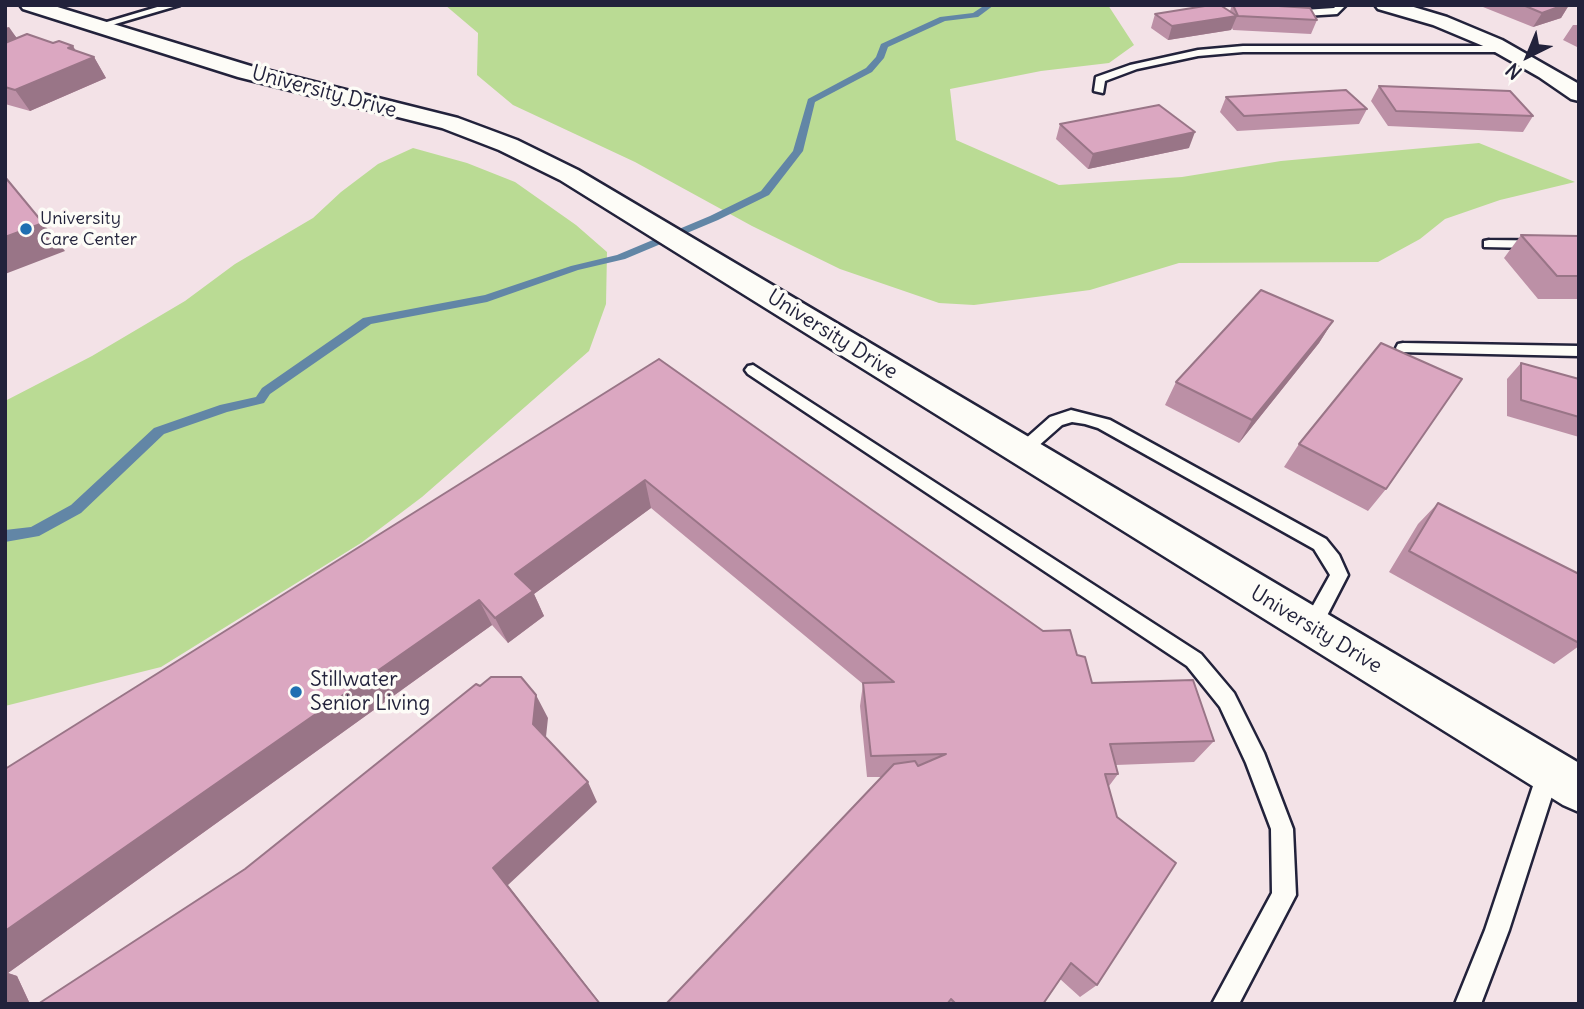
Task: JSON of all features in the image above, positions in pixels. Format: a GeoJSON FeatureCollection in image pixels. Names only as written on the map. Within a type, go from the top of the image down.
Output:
{"type":"FeatureCollection","features":[{"type":"Feature","properties":{"kind":"street","name":"University Drive"},"geometry":{"type":"LineString","coordinates":[[30,5],[247,72],[450,123],[508,145],[569,175],[1579,789]]}},
{"type":"Feature","properties":{"kind":"street"},"geometry":{"type":"LineString","coordinates":[[1385,5],[1440,21],[1504,49],[1579,94]]}},
{"type":"Feature","properties":{"kind":"lane"},"geometry":{"type":"LineString","coordinates":[[95,27],[176,5]]}},
{"type":"Feature","properties":{"kind":"lane"},"geometry":{"type":"LineString","coordinates":[[1277,14],[1338,11],[1342,5]]}},
{"type":"Feature","properties":{"kind":"lane"},"geometry":{"type":"LineString","coordinates":[[1099,91],[1100,79],[1134,67],[1198,53],[1279,49],[1504,49]]}},
{"type":"Feature","properties":{"kind":"lane"},"geometry":{"type":"LineString","coordinates":[[1489,244],[1579,245]]}},
{"type":"Feature","properties":{"kind":"lane"},"geometry":{"type":"LineString","coordinates":[[1402,348],[1579,351]]}},
{"type":"Feature","properties":{"kind":"lane"},"geometry":{"type":"LineString","coordinates":[[753,370],[1194,660],[1227,700],[1256,760],[1282,829],[1284,895],[1225,1004]]}},
{"type":"Feature","properties":{"kind":"lane"},"geometry":{"type":"LineString","coordinates":[[1021,452],[1056,421],[1071,416],[1087,418],[1104,424],[1320,544],[1332,559],[1339,575],[1311,627]]}},
{"type":"Feature","properties":{"kind":"lane"},"geometry":{"type":"LineString","coordinates":[[1468,1004],[1497,930],[1549,771]]}},
{"type":"Feature","properties":{"kind":"green space"},"geometry":{"type":"Polygon","coordinates":[[[445,5],[1108,5],[1134,45],[1109,63],[1041,71],[950,89],[956,140],[1059,185],[1182,177],[1281,161],[1479,143],[1575,182],[1500,200],[1445,219],[1420,239],[1378,262],[1179,263],[1090,290],[974,305],[939,303],[840,269],[752,226],[635,162],[513,105],[477,75],[478,33],[445,5]]]}},
{"type":"Feature","properties":{"kind":"green space"},"geometry":{"type":"Polygon","coordinates":[[[413,148],[467,163],[515,182],[576,225],[607,252],[606,304],[589,351],[422,497],[361,543],[161,667],[5,706],[5,401],[92,356],[185,301],[235,264],[313,218],[341,192],[378,164],[413,148]]]}},
{"type":"Feature","properties":{"kind":"building"},"geometry":{"type":"Polygon","coordinates":[[[1220,5],[1237,16],[1172,26],[1155,14],[1220,5]]]}},
{"type":"Feature","properties":{"kind":"building"},"geometry":{"type":"Polygon","coordinates":[[[1233,5],[1310,8],[1317,20],[1238,16],[1233,5]]]}},
{"type":"Feature","properties":{"kind":"building"},"geometry":{"type":"Polygon","coordinates":[[[1523,5],[1564,5],[1542,13],[1523,5]]]}},
{"type":"Feature","properties":{"kind":"building"},"geometry":{"type":"Polygon","coordinates":[[[27,34],[53,43],[59,41],[73,46],[68,48],[94,57],[15,90],[5,87],[5,43],[27,34]]]}},
{"type":"Feature","properties":{"kind":"building"},"geometry":{"type":"Polygon","coordinates":[[[1379,86],[1510,91],[1533,116],[1396,111],[1379,86]]]}},
{"type":"Feature","properties":{"kind":"building"},"geometry":{"type":"Polygon","coordinates":[[[1346,90],[1367,109],[1244,116],[1226,97],[1346,90]]]}},
{"type":"Feature","properties":{"kind":"building"},"geometry":{"type":"Polygon","coordinates":[[[1159,105],[1195,132],[1093,154],[1060,124],[1159,105]]]}},
{"type":"Feature","properties":{"kind":"building"},"geometry":{"type":"Polygon","coordinates":[[[5,177],[43,223],[5,237],[5,177]]]}},
{"type":"Feature","properties":{"kind":"building"},"geometry":{"type":"Polygon","coordinates":[[[1521,235],[1579,236],[1579,276],[1557,276],[1521,235]]]}},
{"type":"Feature","properties":{"kind":"building"},"geometry":{"type":"Polygon","coordinates":[[[1261,290],[1333,321],[1252,420],[1176,382],[1261,290]]]}},
{"type":"Feature","properties":{"kind":"building"},"geometry":{"type":"Polygon","coordinates":[[[1381,343],[1462,379],[1386,489],[1299,444],[1381,343]]]}},
{"type":"Feature","properties":{"kind":"building","name":"Stillwater Senior Living"},"geometry":{"type":"Polygon","coordinates":[[[659,359],[1043,631],[1070,630],[1077,655],[1085,657],[1092,683],[1193,680],[1214,741],[1110,744],[1118,774],[1105,774],[1117,817],[1176,863],[1097,985],[1071,963],[1043,1004],[956,1004],[951,999],[947,1004],[666,1004],[894,764],[915,761],[918,766],[946,754],[871,756],[863,683],[894,682],[645,480],[515,574],[533,591],[495,618],[479,600],[5,931],[5,769],[659,359]]]}},
{"type":"Feature","properties":{"kind":"building"},"geometry":{"type":"Polygon","coordinates":[[[1521,363],[1579,379],[1579,417],[1521,400],[1521,363]]]}},
{"type":"Feature","properties":{"kind":"building"},"geometry":{"type":"Polygon","coordinates":[[[1438,503],[1579,574],[1579,643],[1409,551],[1438,503]]]}},
{"type":"Feature","properties":{"kind":"building","name":"Stillwater Senior Living"},"geometry":{"type":"Polygon","coordinates":[[[491,677],[521,677],[536,695],[533,724],[588,782],[493,868],[600,1004],[38,1004],[245,869],[476,684],[480,686],[491,677]]]}},
{"type":"Feature","properties":{"kind":"waterway"},"geometry":{"type":"LineString","coordinates":[[5,536],[34,532],[76,509],[159,431],[225,408],[260,400],[266,391],[367,321],[487,298],[575,268],[621,257],[714,218],[765,193],[798,151],[811,101],[869,70],[880,58],[884,46],[943,19],[975,15],[990,5]]}},
{"type":"Feature","properties":{"kind":"place","name":"University Care Center"},"geometry":{"type":"Point","coordinates":[26,229]}},
{"type":"Feature","properties":{"kind":"place","name":"Stillwater Senior Living"},"geometry":{"type":"Point","coordinates":[296,692]}}]}
